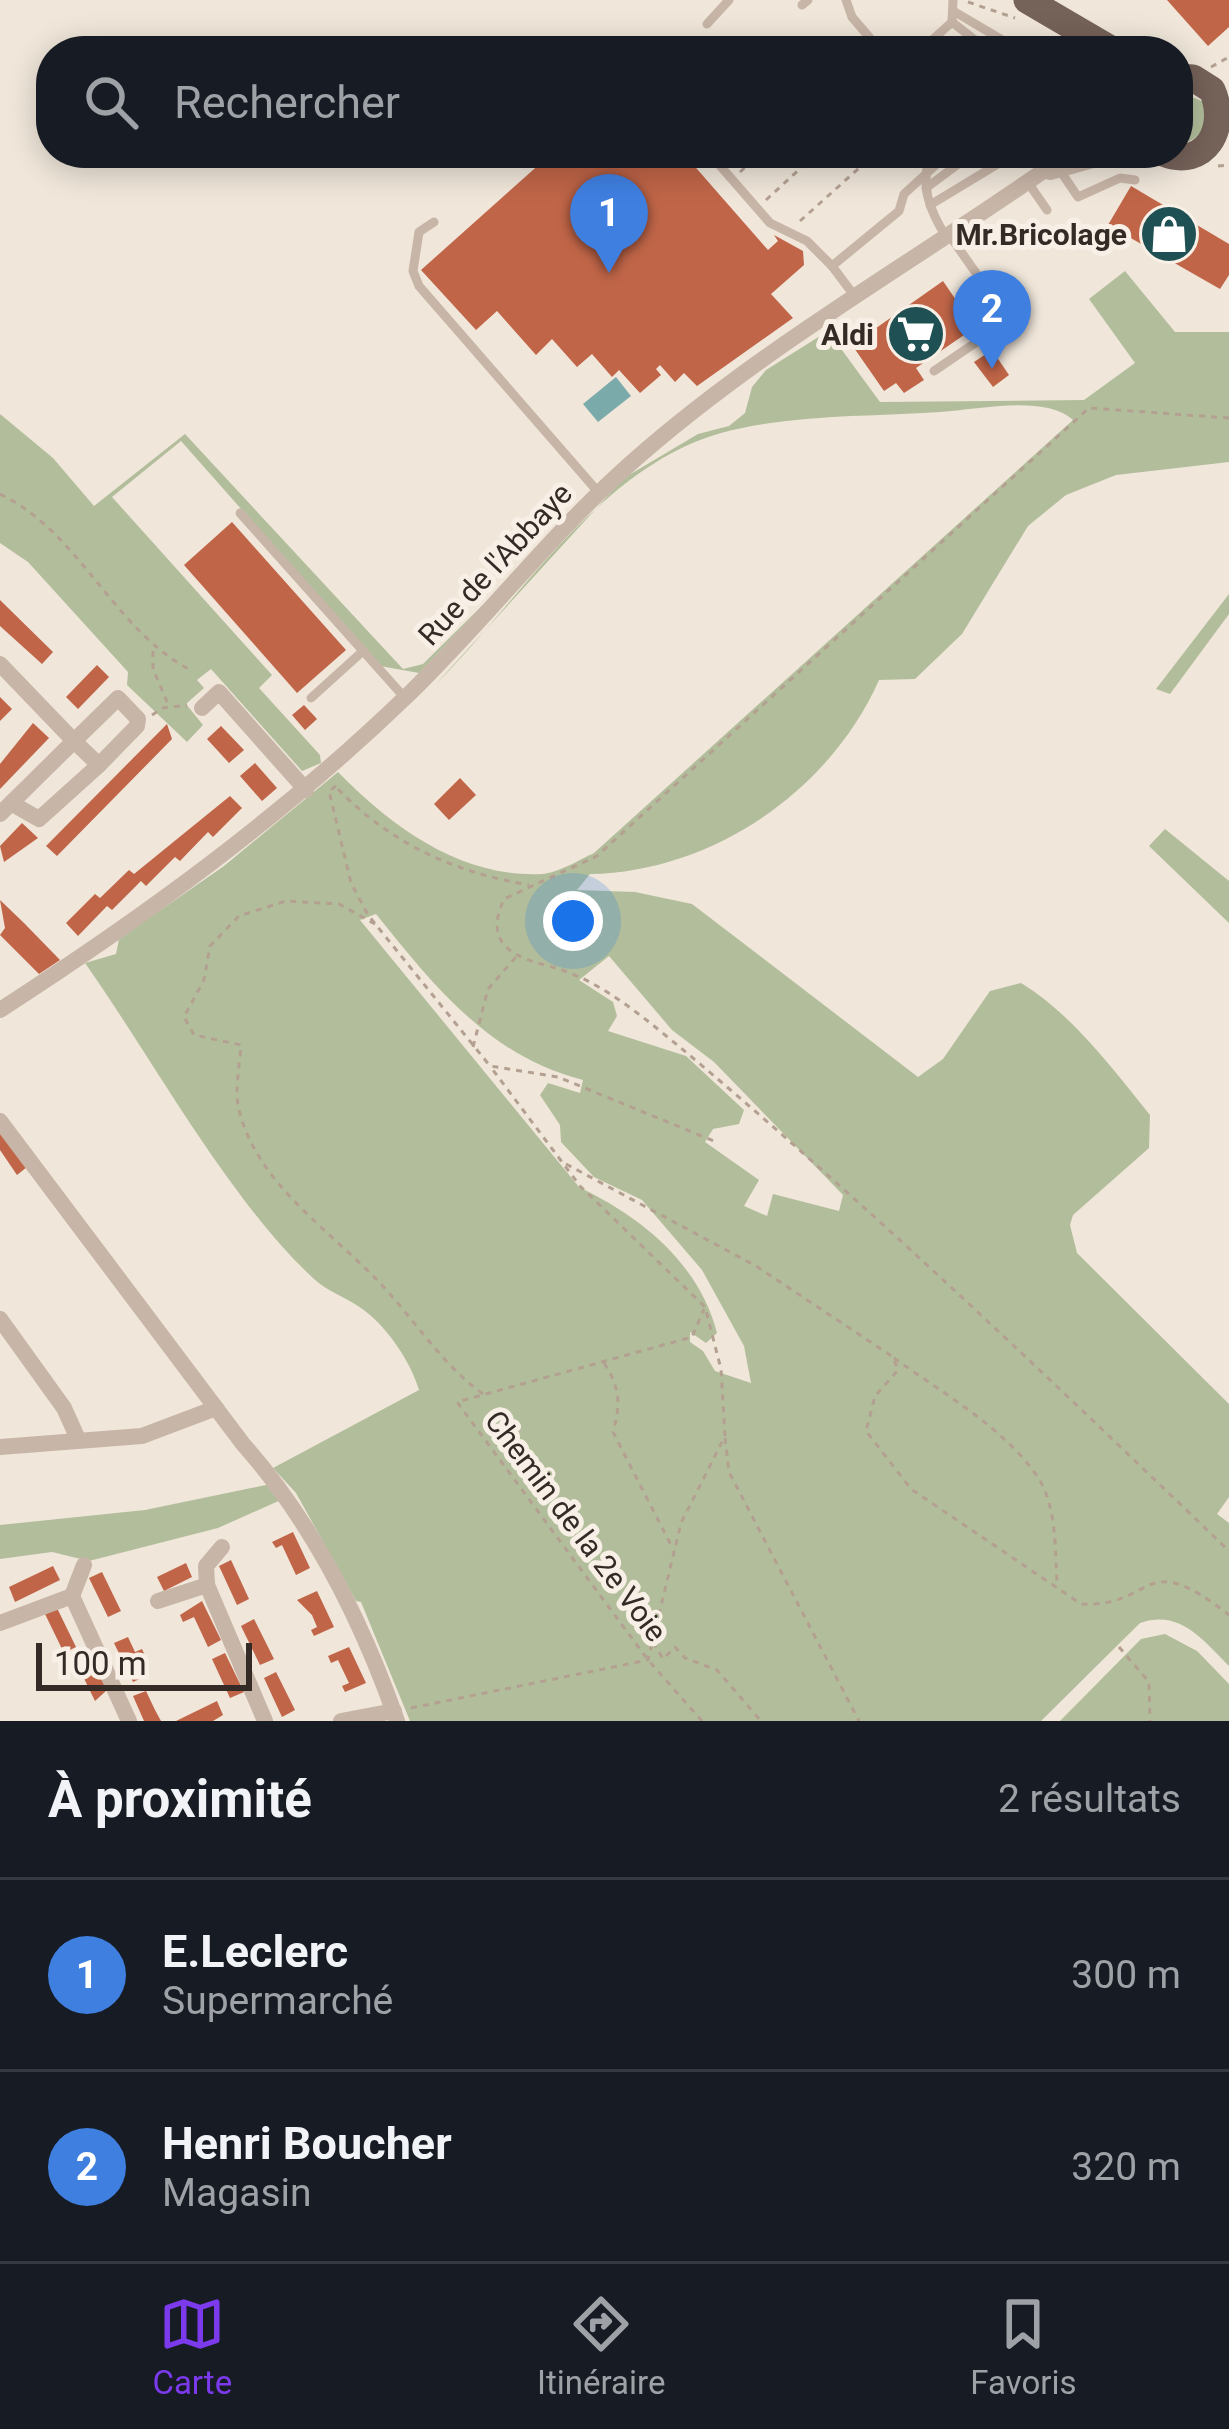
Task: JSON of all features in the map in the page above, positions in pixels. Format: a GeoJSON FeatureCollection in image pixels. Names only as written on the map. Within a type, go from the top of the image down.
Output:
{"type":"FeatureCollection","features":[{"type":"Feature","properties":{"kind":"main road"},"geometry":{"type":"LineString","coordinates":[[1003,0],[1063,36]]}},
{"type":"Feature","properties":{"kind":"main road"},"geometry":{"type":"LineString","coordinates":[[1026,11],[1081,36]]}},
{"type":"Feature","properties":{"kind":"main road"},"geometry":{"type":"LineString","coordinates":[[1193,82],[1208,86],[1226,115],[1218,136],[1199,154]]}},
{"type":"Feature","properties":{"kind":"main road"},"geometry":{"type":"LineString","coordinates":[[1193,156],[1229,153]]}},
{"type":"Feature","properties":{"kind":"street","name":"Rue de l'Abbaye"},"geometry":{"type":"LineString","coordinates":[[2,1005],[215,864],[306,790],[330,780],[599,493],[685,417],[1053,168]]}},
{"type":"Feature","properties":{"kind":"street","name":"Rue de l'Abbaye"},"geometry":{"type":"LineString","coordinates":[[1044,176],[1070,168]]}},
{"type":"Feature","properties":{"kind":"street"},"geometry":{"type":"LineString","coordinates":[[0,664],[100,765]]}},
{"type":"Feature","properties":{"kind":"street"},"geometry":{"type":"LineString","coordinates":[[202,708],[219,692],[306,790]]}},
{"type":"Feature","properties":{"kind":"street"},"geometry":{"type":"LineString","coordinates":[[118,698],[138,719],[100,765],[39,819],[6,808],[118,698]]}},
{"type":"Feature","properties":{"kind":"street"},"geometry":{"type":"LineString","coordinates":[[0,1121],[216,1408],[285,1490],[346,1600],[396,1716],[341,1721]]}},
{"type":"Feature","properties":{"kind":"street"},"geometry":{"type":"LineString","coordinates":[[0,1319],[64,1408],[78,1439]]}},
{"type":"Feature","properties":{"kind":"street"},"geometry":{"type":"LineString","coordinates":[[0,1447],[142,1436],[216,1408]]}},
{"type":"Feature","properties":{"kind":"street"},"geometry":{"type":"LineString","coordinates":[[222,1547],[206,1566],[207,1586],[265,1721]]}},
{"type":"Feature","properties":{"kind":"street"},"geometry":{"type":"LineString","coordinates":[[84,1565],[72,1596],[129,1721]]}},
{"type":"Feature","properties":{"kind":"street"},"geometry":{"type":"LineString","coordinates":[[158,1601],[207,1586]]}},
{"type":"Feature","properties":{"kind":"street"},"geometry":{"type":"LineString","coordinates":[[0,1623],[72,1596]]}},
{"type":"Feature","properties":{"kind":"lane"},"geometry":{"type":"LineString","coordinates":[[707,24],[729,0]]}},
{"type":"Feature","properties":{"kind":"lane"},"geometry":{"type":"LineString","coordinates":[[846,0],[852,17],[868,36]]}},
{"type":"Feature","properties":{"kind":"lane"},"geometry":{"type":"LineString","coordinates":[[938,36],[955,9]]}},
{"type":"Feature","properties":{"kind":"lane"},"geometry":{"type":"LineString","coordinates":[[955,9],[977,36]]}},
{"type":"Feature","properties":{"kind":"lane"},"geometry":{"type":"LineString","coordinates":[[955,9],[997,36]]}},
{"type":"Feature","properties":{"kind":"lane"},"geometry":{"type":"LineString","coordinates":[[721,168],[770,223],[807,242],[832,266],[856,298]]}},
{"type":"Feature","properties":{"kind":"lane"},"geometry":{"type":"LineString","coordinates":[[929,168],[930,205],[1009,320],[934,371]]}},
{"type":"Feature","properties":{"kind":"lane"},"geometry":{"type":"LineString","coordinates":[[926,183],[938,168]]}},
{"type":"Feature","properties":{"kind":"lane"},"geometry":{"type":"LineString","coordinates":[[832,266],[898,211],[904,194],[950,168]]}},
{"type":"Feature","properties":{"kind":"lane"},"geometry":{"type":"LineString","coordinates":[[930,205],[991,168]]}},
{"type":"Feature","properties":{"kind":"lane"},"geometry":{"type":"LineString","coordinates":[[1044,176],[1078,197],[1120,178],[1136,180]]}},
{"type":"Feature","properties":{"kind":"lane"},"geometry":{"type":"LineString","coordinates":[[1044,176],[1047,210]]}},
{"type":"Feature","properties":{"kind":"lane"},"geometry":{"type":"LineString","coordinates":[[434,222],[419,232],[413,252],[419,286],[599,493]]}},
{"type":"Feature","properties":{"kind":"lane"},"geometry":{"type":"LineString","coordinates":[[240,513],[405,698]]}},
{"type":"Feature","properties":{"kind":"lane"},"geometry":{"type":"LineString","coordinates":[[311,698],[363,651]]}},
{"type":"Feature","properties":{"kind":"path"},"geometry":{"type":"LineString","coordinates":[[955,9],[1026,11]]}},
{"type":"Feature","properties":{"kind":"path"},"geometry":{"type":"LineString","coordinates":[[730,180],[744,168]]}},
{"type":"Feature","properties":{"kind":"path"},"geometry":{"type":"LineString","coordinates":[[764,201],[801,168]]}},
{"type":"Feature","properties":{"kind":"path"},"geometry":{"type":"LineString","coordinates":[[800,221],[859,168]]}},
{"type":"Feature","properties":{"kind":"path"},"geometry":{"type":"LineString","coordinates":[[1229,418],[1089,409],[597,856],[504,899],[496,919],[501,940],[518,955],[572,974],[617,999],[686,1052],[1015,1346],[1229,1551]]}},
{"type":"Feature","properties":{"kind":"path"},"geometry":{"type":"LineString","coordinates":[[0,494],[40,515],[153,649],[192,671]]}},
{"type":"Feature","properties":{"kind":"path"},"geometry":{"type":"LineString","coordinates":[[153,649],[153,669],[169,707]]}},
{"type":"Feature","properties":{"kind":"path"},"geometry":{"type":"LineString","coordinates":[[138,719],[169,707],[202,708]]}},
{"type":"Feature","properties":{"kind":"path"},"geometry":{"type":"LineString","coordinates":[[330,780],[392,837],[490,878],[533,886]]}},
{"type":"Feature","properties":{"kind":"path"},"geometry":{"type":"LineString","coordinates":[[330,780],[351,883],[375,924],[562,1162],[705,1307],[722,1370],[730,1472],[859,1721]]}},
{"type":"Feature","properties":{"kind":"path"},"geometry":{"type":"LineString","coordinates":[[375,924],[339,904],[286,901],[239,916],[211,946],[204,980],[184,1017],[194,1034],[241,1046],[238,1108],[266,1164],[314,1224],[378,1281],[458,1376],[483,1394]]}},
{"type":"Feature","properties":{"kind":"path"},"geometry":{"type":"LineString","coordinates":[[473,1047],[488,989],[518,955]]}},
{"type":"Feature","properties":{"kind":"path"},"geometry":{"type":"LineString","coordinates":[[490,1066],[558,1077],[714,1141]]}},
{"type":"Feature","properties":{"kind":"path"},"geometry":{"type":"LineString","coordinates":[[562,1162],[756,1267],[972,1413],[1037,1474],[1053,1525],[1057,1588]]}},
{"type":"Feature","properties":{"kind":"path","name":"Chemin de la 2e Voie"},"geometry":{"type":"LineString","coordinates":[[701,1721],[648,1660],[457,1402],[692,1336],[705,1307]]}},
{"type":"Feature","properties":{"kind":"path"},"geometry":{"type":"LineString","coordinates":[[893,1358],[898,1370],[874,1396],[866,1431],[869,1442],[911,1490],[1081,1604],[1106,1605],[1149,1580],[1192,1586],[1229,1615]]}},
{"type":"Feature","properties":{"kind":"path"},"geometry":{"type":"LineString","coordinates":[[603,1361],[617,1383],[620,1404],[613,1432],[625,1462],[668,1530],[674,1551]]}},
{"type":"Feature","properties":{"kind":"path"},"geometry":{"type":"LineString","coordinates":[[396,1716],[648,1660],[681,1523],[725,1436]]}},
{"type":"Feature","properties":{"kind":"path"},"geometry":{"type":"LineString","coordinates":[[652,1641],[663,1659],[674,1647],[686,1658],[717,1670],[761,1721]]}},
{"type":"Feature","properties":{"kind":"path"},"geometry":{"type":"LineString","coordinates":[[1119,1647],[1150,1682],[1150,1721]]}},
{"type":"Feature","properties":{"kind":"green space"},"geometry":{"type":"Polygon","coordinates":[[[1193,97],[1204,102],[1208,120],[1196,137],[1193,97]]]}},
{"type":"Feature","properties":{"kind":"green space"},"geometry":{"type":"Polygon","coordinates":[[[1125,271],[1175,332],[1229,332],[1229,462],[1116,475],[1066,495],[1028,526],[962,634],[915,679],[879,680],[858,720],[798,790],[722,841],[635,870],[590,874],[577,890],[635,892],[692,904],[918,1077],[943,1059],[990,991],[1021,983],[1057,1010],[1107,1061],[1150,1115],[1149,1148],[1073,1215],[1070,1225],[1077,1253],[1229,1404],[1229,1497],[1217,1514],[1229,1523],[1229,1666],[1190,1630],[1154,1620],[1140,1623],[1041,1721],[410,1721],[361,1602],[356,1601],[296,1493],[273,1468],[419,1390],[415,1379],[379,1324],[314,1279],[252,1210],[85,963],[116,954],[119,939],[224,866],[338,772],[404,829],[455,858],[483,867],[542,874],[594,853],[1073,420],[1045,408],[1010,406],[802,419],[748,427],[677,450],[594,511],[624,478],[698,434],[729,426],[745,413],[752,387],[766,370],[828,331],[880,402],[1084,400],[1135,363],[1089,299],[1125,271]],[[376,914],[360,920],[579,1187],[645,1228],[682,1264],[697,1285],[717,1333],[706,1343],[690,1332],[690,1342],[703,1351],[715,1371],[751,1383],[744,1346],[702,1270],[642,1200],[594,1177],[561,1142],[560,1125],[540,1095],[548,1083],[580,1093],[583,1080],[550,1069],[492,1036],[443,992],[376,914]],[[609,956],[579,980],[613,1002],[617,1016],[608,1031],[686,1056],[744,1110],[739,1124],[713,1129],[705,1142],[759,1180],[744,1206],[767,1216],[773,1194],[839,1211],[843,1195],[714,1062],[672,1030],[609,956]]]}},
{"type":"Feature","properties":{"kind":"green space"},"geometry":{"type":"Polygon","coordinates":[[[0,414],[53,458],[94,506],[185,434],[403,669],[423,664],[490,598],[419,673],[380,666],[181,441],[112,497],[272,675],[259,688],[320,755],[321,763],[302,771],[211,669],[197,680],[204,688],[186,704],[203,725],[187,742],[127,685],[128,672],[28,562],[0,543],[0,414]]]}},
{"type":"Feature","properties":{"kind":"green space"},"geometry":{"type":"Polygon","coordinates":[[[594,511],[483,632],[565,540],[594,511]]]}},
{"type":"Feature","properties":{"kind":"green space"},"geometry":{"type":"Polygon","coordinates":[[[1229,594],[1229,614],[1170,694],[1156,689],[1229,594]]]}},
{"type":"Feature","properties":{"kind":"green space"},"geometry":{"type":"Polygon","coordinates":[[[1165,829],[1229,881],[1229,923],[1149,846],[1165,829]]]}},
{"type":"Feature","properties":{"kind":"green space"},"geometry":{"type":"Polygon","coordinates":[[[271,1484],[283,1499],[218,1528],[89,1561],[52,1552],[0,1559],[0,1525],[145,1510],[271,1484]]]}},
{"type":"Feature","properties":{"kind":"green space"},"geometry":{"type":"Polygon","coordinates":[[[1165,1634],[1197,1651],[1229,1684],[1229,1721],[1060,1721],[1141,1639],[1165,1634]]]}},
{"type":"Feature","properties":{"kind":"water"},"geometry":{"type":"Polygon","coordinates":[[[616,377],[631,396],[598,422],[583,404],[616,377]]]}},
{"type":"Feature","properties":{"kind":"building"},"geometry":{"type":"Polygon","coordinates":[[[1167,0],[1229,0],[1229,27],[1208,46],[1167,0]]]}},
{"type":"Feature","properties":{"kind":"building"},"geometry":{"type":"Polygon","coordinates":[[[535,168],[696,168],[768,250],[778,241],[774,235],[803,251],[804,265],[771,294],[793,318],[697,386],[684,373],[675,382],[660,365],[656,369],[661,375],[640,393],[619,370],[612,377],[592,354],[577,367],[552,339],[536,355],[497,311],[476,330],[421,270],[535,168]]]}},
{"type":"Feature","properties":{"kind":"building","name":"Mr.Bricolage"},"geometry":{"type":"Polygon","coordinates":[[[1131,186],[1229,244],[1229,275],[1220,289],[1108,225],[1131,186]]]}},
{"type":"Feature","properties":{"kind":"building","name":"Aldi"},"geometry":{"type":"Polygon","coordinates":[[[943,281],[969,319],[974,315],[980,324],[916,368],[924,380],[904,393],[896,383],[884,391],[852,345],[943,281]]]}},
{"type":"Feature","properties":{"kind":"building"},"geometry":{"type":"Polygon","coordinates":[[[992,350],[1009,375],[993,387],[974,362],[992,350]]]}},
{"type":"Feature","properties":{"kind":"building"},"geometry":{"type":"Polygon","coordinates":[[[232,522],[346,650],[297,693],[184,565],[232,522]]]}},
{"type":"Feature","properties":{"kind":"building"},"geometry":{"type":"Polygon","coordinates":[[[0,600],[53,652],[42,664],[0,626],[0,600]]]}},
{"type":"Feature","properties":{"kind":"building"},"geometry":{"type":"Polygon","coordinates":[[[97,665],[109,677],[78,709],[66,697],[97,665]]]}},
{"type":"Feature","properties":{"kind":"building"},"geometry":{"type":"Polygon","coordinates":[[[0,697],[12,709],[0,721],[0,697]]]}},
{"type":"Feature","properties":{"kind":"building"},"geometry":{"type":"Polygon","coordinates":[[[304,705],[317,719],[305,730],[292,715],[304,705]]]}},
{"type":"Feature","properties":{"kind":"building"},"geometry":{"type":"Polygon","coordinates":[[[33,723],[49,738],[0,789],[0,764],[33,723]]]}},
{"type":"Feature","properties":{"kind":"building"},"geometry":{"type":"Polygon","coordinates":[[[167,724],[172,739],[57,856],[46,846],[167,724]]]}},
{"type":"Feature","properties":{"kind":"building"},"geometry":{"type":"Polygon","coordinates":[[[221,726],[244,750],[229,763],[207,739],[221,726]]]}},
{"type":"Feature","properties":{"kind":"building"},"geometry":{"type":"Polygon","coordinates":[[[255,763],[277,788],[262,801],[240,776],[255,763]]]}},
{"type":"Feature","properties":{"kind":"building"},"geometry":{"type":"Polygon","coordinates":[[[460,778],[476,795],[449,820],[434,804],[460,778]]]}},
{"type":"Feature","properties":{"kind":"building"},"geometry":{"type":"Polygon","coordinates":[[[230,796],[242,808],[213,837],[208,832],[146,886],[141,881],[78,936],[66,923],[95,894],[100,898],[129,870],[134,874],[230,796]]]}},
{"type":"Feature","properties":{"kind":"building"},"geometry":{"type":"Polygon","coordinates":[[[22,823],[38,838],[4,862],[0,846],[22,823]]]}},
{"type":"Feature","properties":{"kind":"building"},"geometry":{"type":"Polygon","coordinates":[[[0,900],[60,960],[39,974],[0,935],[5,928],[0,900]]]}},
{"type":"Feature","properties":{"kind":"building"},"geometry":{"type":"Polygon","coordinates":[[[0,1131],[27,1167],[17,1175],[0,1150],[0,1131]]]}},
{"type":"Feature","properties":{"kind":"building"},"geometry":{"type":"Polygon","coordinates":[[[293,1532],[310,1568],[296,1575],[282,1545],[276,1548],[272,1542],[293,1532]]]}},
{"type":"Feature","properties":{"kind":"building"},"geometry":{"type":"Polygon","coordinates":[[[231,1560],[249,1599],[237,1605],[219,1566],[231,1560]]]}},
{"type":"Feature","properties":{"kind":"building"},"geometry":{"type":"Polygon","coordinates":[[[186,1563],[192,1577],[164,1591],[157,1577],[186,1563]]]}},
{"type":"Feature","properties":{"kind":"building"},"geometry":{"type":"Polygon","coordinates":[[[53,1566],[60,1580],[15,1602],[9,1587],[53,1566]]]}},
{"type":"Feature","properties":{"kind":"building"},"geometry":{"type":"Polygon","coordinates":[[[102,1572],[121,1611],[108,1617],[89,1578],[102,1572]]]}},
{"type":"Feature","properties":{"kind":"building"},"geometry":{"type":"Polygon","coordinates":[[[317,1591],[334,1627],[314,1636],[311,1630],[317,1627],[312,1615],[297,1600],[317,1591]]]}},
{"type":"Feature","properties":{"kind":"building"},"geometry":{"type":"Polygon","coordinates":[[[202,1601],[221,1640],[208,1647],[194,1617],[183,1622],[180,1615],[202,1601]]]}},
{"type":"Feature","properties":{"kind":"building"},"geometry":{"type":"Polygon","coordinates":[[[57,1608],[76,1647],[64,1653],[45,1614],[57,1608]]]}},
{"type":"Feature","properties":{"kind":"building"},"geometry":{"type":"Polygon","coordinates":[[[254,1619],[274,1659],[260,1665],[241,1626],[254,1619]]]}},
{"type":"Feature","properties":{"kind":"building"},"geometry":{"type":"Polygon","coordinates":[[[128,1637],[135,1652],[142,1649],[147,1660],[140,1664],[146,1676],[133,1682],[114,1643],[128,1637]]]}},
{"type":"Feature","properties":{"kind":"building"},"geometry":{"type":"Polygon","coordinates":[[[349,1647],[366,1683],[345,1692],[342,1686],[349,1683],[338,1660],[331,1663],[328,1656],[349,1647]]]}},
{"type":"Feature","properties":{"kind":"building"},"geometry":{"type":"Polygon","coordinates":[[[225,1653],[244,1692],[230,1698],[212,1659],[225,1653]]]}},
{"type":"Feature","properties":{"kind":"building"},"geometry":{"type":"Polygon","coordinates":[[[89,1655],[107,1690],[95,1701],[76,1662],[89,1655]]]}},
{"type":"Feature","properties":{"kind":"building"},"geometry":{"type":"Polygon","coordinates":[[[276,1672],[295,1710],[282,1717],[264,1678],[276,1672]]]}},
{"type":"Feature","properties":{"kind":"building"},"geometry":{"type":"Polygon","coordinates":[[[146,1691],[161,1721],[144,1721],[133,1696],[146,1691]]]}},
{"type":"Feature","properties":{"kind":"building"},"geometry":{"type":"Polygon","coordinates":[[[217,1701],[223,1715],[213,1721],[176,1721],[217,1701]]]}},
{"type":"Feature","properties":{"kind":"place","name":"Mr.Bricolage"},"geometry":{"type":"Point","coordinates":[1169,234]}},
{"type":"Feature","properties":{"kind":"place","name":"E.Leclerc"},"geometry":{"type":"Point","coordinates":[609,273]}},
{"type":"Feature","properties":{"kind":"place","name":"Aldi"},"geometry":{"type":"Point","coordinates":[916,334]}},
{"type":"Feature","properties":{"kind":"place","name":"Henri Boucher"},"geometry":{"type":"Point","coordinates":[992,369]}}]}
